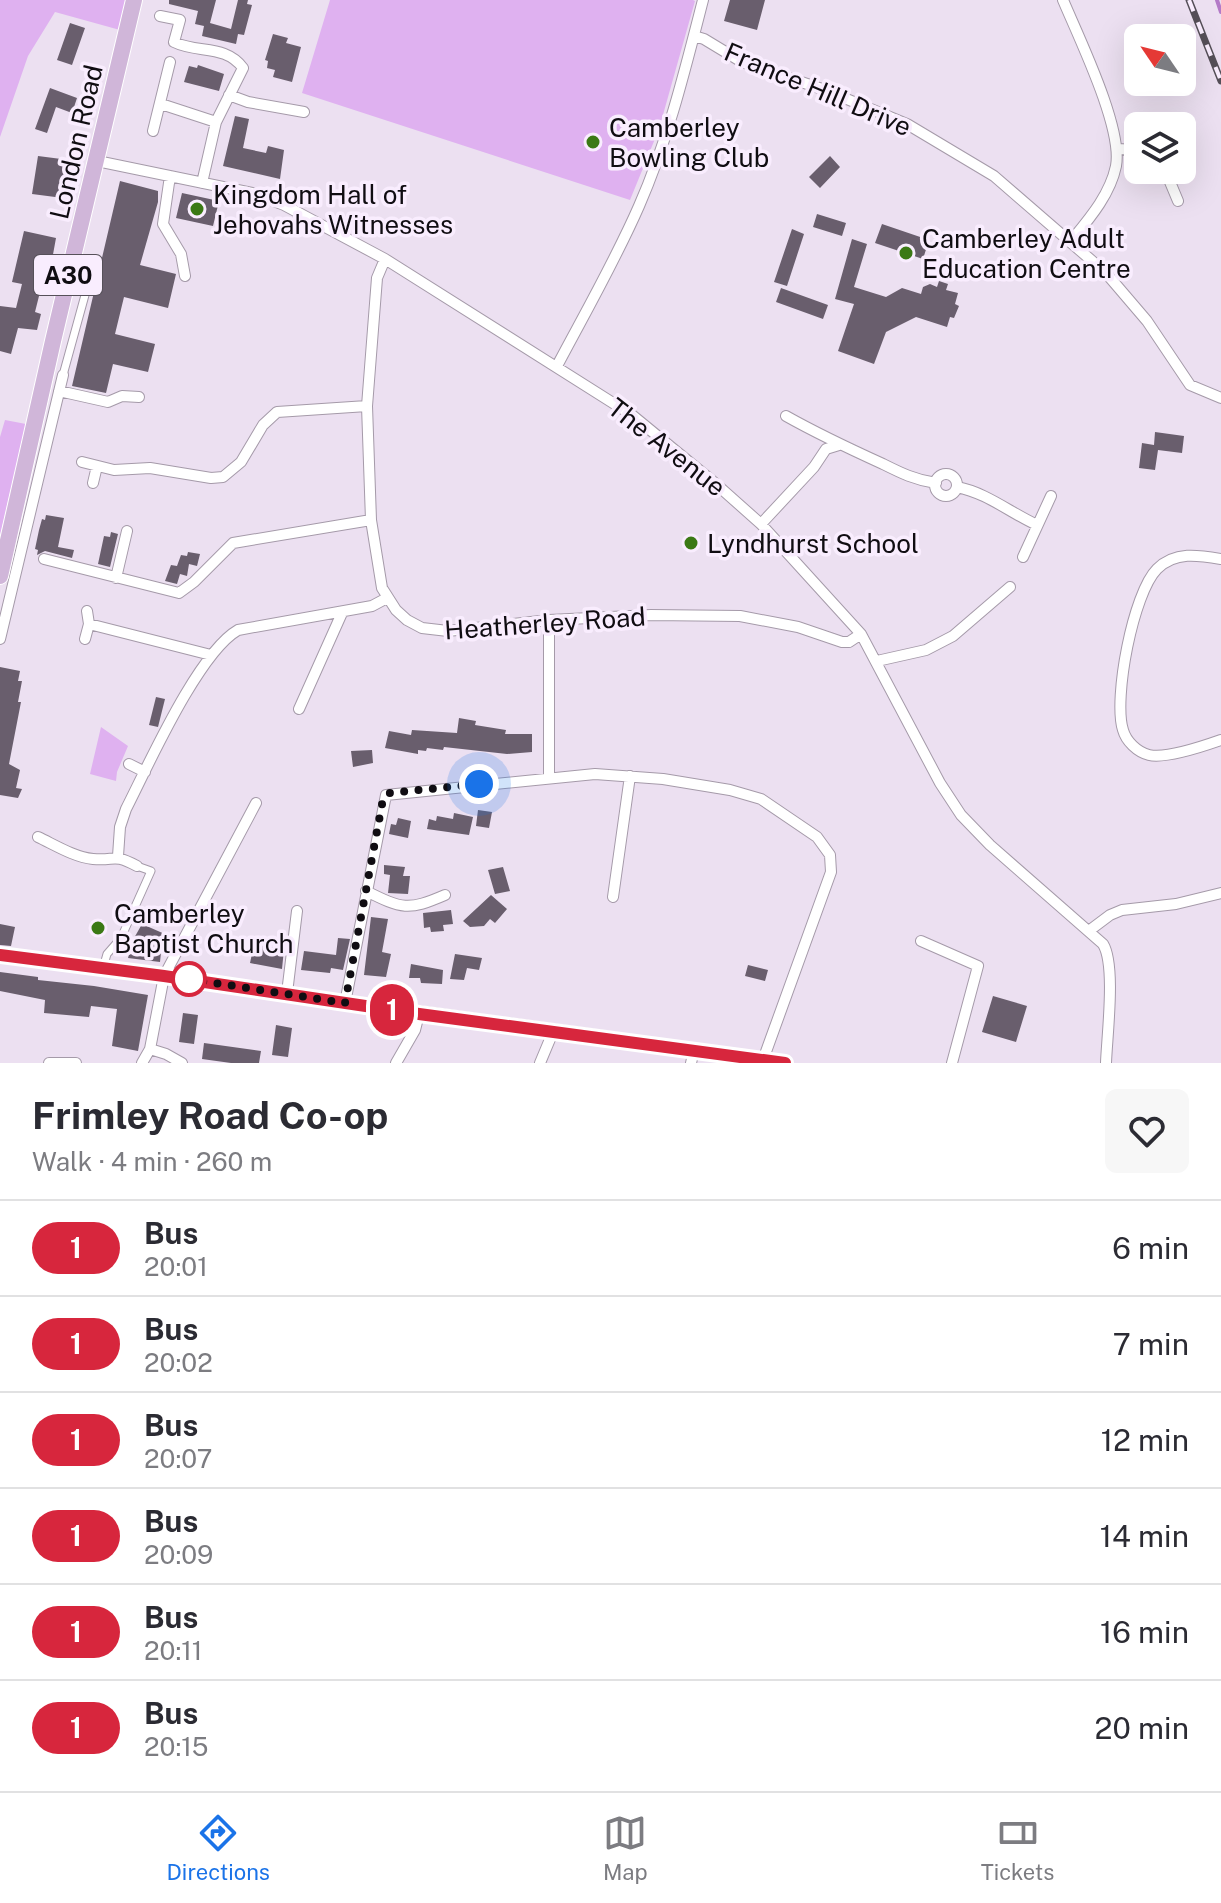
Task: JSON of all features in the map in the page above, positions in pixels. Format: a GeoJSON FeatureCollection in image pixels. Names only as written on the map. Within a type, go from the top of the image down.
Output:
{"type":"FeatureCollection","features":[{"type":"Feature","properties":{"kind":"main road","name":"London Road"},"geometry":{"type":"LineString","coordinates":[[0,576],[43,380],[134,0]]}},
{"type":"Feature","properties":{"kind":"main road"},"geometry":{"type":"LineString","coordinates":[[0,955],[287,993],[692,1056],[785,1063]]}},
{"type":"Feature","properties":{"kind":"street"},"geometry":{"type":"LineString","coordinates":[[557,366],[638,208],[672,117],[703,0]]}},
{"type":"Feature","properties":{"kind":"street"},"geometry":{"type":"LineString","coordinates":[[1063,0],[1104,102],[1117,149],[1113,178],[1102,199],[1071,241]]}},
{"type":"Feature","properties":{"kind":"street"},"geometry":{"type":"LineString","coordinates":[[160,16],[180,20],[174,42],[185,47],[218,50],[236,59],[243,68],[216,122],[202,183]]}},
{"type":"Feature","properties":{"kind":"street","name":"France Hill Drive"},"geometry":{"type":"LineString","coordinates":[[694,36],[742,62],[825,90],[907,124],[994,176],[1071,241],[1126,294],[1190,385],[1221,398]]}},
{"type":"Feature","properties":{"kind":"street"},"geometry":{"type":"LineString","coordinates":[[153,131],[170,62]]}},
{"type":"Feature","properties":{"kind":"street"},"geometry":{"type":"LineString","coordinates":[[229,95],[248,102],[304,112]]}},
{"type":"Feature","properties":{"kind":"street"},"geometry":{"type":"LineString","coordinates":[[161,104],[216,122]]}},
{"type":"Feature","properties":{"kind":"street"},"geometry":{"type":"LineString","coordinates":[[1117,149],[1124,149]]}},
{"type":"Feature","properties":{"kind":"street","name":"The Avenue"},"geometry":{"type":"LineString","coordinates":[[97,161],[252,193],[284,205],[385,259],[632,415],[761,524],[861,634],[924,753],[961,815],[990,845],[1090,930],[1108,952],[1106,1063]]}},
{"type":"Feature","properties":{"kind":"street"},"geometry":{"type":"LineString","coordinates":[[170,176],[163,224],[181,254],[185,276]]}},
{"type":"Feature","properties":{"kind":"street"},"geometry":{"type":"LineString","coordinates":[[1171,184],[1178,201]]}},
{"type":"Feature","properties":{"kind":"street"},"geometry":{"type":"LineString","coordinates":[[118,856],[121,823],[145,772],[211,655],[226,637],[238,630],[372,606],[387,598],[377,574],[371,520],[367,406],[377,278],[385,259]]}},
{"type":"Feature","properties":{"kind":"street"},"geometry":{"type":"LineString","coordinates":[[0,639],[61,383],[93,266]]}},
{"type":"Feature","properties":{"kind":"street"},"geometry":{"type":"LineString","coordinates":[[43,380],[61,383],[108,402],[122,396],[139,397]]}},
{"type":"Feature","properties":{"kind":"street"},"geometry":{"type":"LineString","coordinates":[[82,462],[114,470],[150,468],[211,478],[223,477],[241,462],[263,425],[277,412],[367,406]]}},
{"type":"Feature","properties":{"kind":"street"},"geometry":{"type":"LineString","coordinates":[[786,416],[839,445],[918,481],[936,483],[942,495],[950,495],[957,487],[981,493],[1037,525]]}},
{"type":"Feature","properties":{"kind":"street"},"geometry":{"type":"LineString","coordinates":[[761,524],[814,467],[826,449],[839,445]]}},
{"type":"Feature","properties":{"kind":"street"},"geometry":{"type":"LineString","coordinates":[[93,483],[97,466]]}},
{"type":"Feature","properties":{"kind":"street"},"geometry":{"type":"LineString","coordinates":[[1023,557],[1051,496]]}},
{"type":"Feature","properties":{"kind":"street"},"geometry":{"type":"LineString","coordinates":[[44,559],[179,593],[233,543],[371,520]]}},
{"type":"Feature","properties":{"kind":"street"},"geometry":{"type":"LineString","coordinates":[[116,578],[127,531]]}},
{"type":"Feature","properties":{"kind":"street"},"geometry":{"type":"LineString","coordinates":[[1221,559],[1181,555],[1157,569],[1149,581],[1129,638],[1122,676],[1121,718],[1123,732],[1130,744],[1151,756],[1221,740]]}},
{"type":"Feature","properties":{"kind":"street"},"geometry":{"type":"LineString","coordinates":[[877,661],[926,650],[953,636],[1010,587]]}},
{"type":"Feature","properties":{"kind":"street","name":"Heatherley Road"},"geometry":{"type":"LineString","coordinates":[[387,598],[407,620],[432,630],[465,630],[549,620],[725,615],[798,627],[842,642],[854,640],[861,634]]}},
{"type":"Feature","properties":{"kind":"street"},"geometry":{"type":"LineString","coordinates":[[85,639],[89,624],[87,611]]}},
{"type":"Feature","properties":{"kind":"street"},"geometry":{"type":"LineString","coordinates":[[299,709],[342,613]]}},
{"type":"Feature","properties":{"kind":"street"},"geometry":{"type":"LineString","coordinates":[[549,620],[549,778]]}},
{"type":"Feature","properties":{"kind":"street"},"geometry":{"type":"LineString","coordinates":[[89,624],[211,655]]}},
{"type":"Feature","properties":{"kind":"street"},"geometry":{"type":"LineString","coordinates":[[129,764],[145,772]]}},
{"type":"Feature","properties":{"kind":"street"},"geometry":{"type":"LineString","coordinates":[[345,1003],[386,795],[595,774],[630,776],[717,788],[761,799],[817,837],[830,855],[831,872],[763,1060]]}},
{"type":"Feature","properties":{"kind":"street"},"geometry":{"type":"LineString","coordinates":[[613,897],[630,776]]}},
{"type":"Feature","properties":{"kind":"street"},"geometry":{"type":"LineString","coordinates":[[142,1063],[150,1049],[164,976],[256,803]]}},
{"type":"Feature","properties":{"kind":"street"},"geometry":{"type":"LineString","coordinates":[[38,837],[72,853],[93,859],[118,856],[151,871],[121,938],[107,954],[103,968]]}},
{"type":"Feature","properties":{"kind":"street"},"geometry":{"type":"LineString","coordinates":[[366,891],[395,906],[422,905],[445,895]]}},
{"type":"Feature","properties":{"kind":"street"},"geometry":{"type":"LineString","coordinates":[[1090,930],[1122,910],[1176,904],[1221,893]]}},
{"type":"Feature","properties":{"kind":"street"},"geometry":{"type":"LineString","coordinates":[[287,993],[297,911]]}},
{"type":"Feature","properties":{"kind":"street"},"geometry":{"type":"LineString","coordinates":[[921,941],[978,966],[952,1063]]}},
{"type":"Feature","properties":{"kind":"street"},"geometry":{"type":"LineString","coordinates":[[396,1063],[415,1030],[419,1014]]}},
{"type":"Feature","properties":{"kind":"street"},"geometry":{"type":"LineString","coordinates":[[540,1063],[553,1032]]}},
{"type":"Feature","properties":{"kind":"street"},"geometry":{"type":"LineString","coordinates":[[150,1049],[182,1063]]}},
{"type":"Feature","properties":{"kind":"street"},"geometry":{"type":"LineString","coordinates":[[49,1063],[76,1063]]}},
{"type":"Feature","properties":{"kind":"shaded area"},"geometry":{"type":"Polygon","coordinates":[[[0,0],[126,0],[120,30],[55,12],[28,56],[0,137],[0,0]]]}},
{"type":"Feature","properties":{"kind":"shaded area"},"geometry":{"type":"Polygon","coordinates":[[[330,0],[695,1],[659,129],[630,200],[302,93],[330,0]]]}},
{"type":"Feature","properties":{"kind":"shaded area"},"geometry":{"type":"Polygon","coordinates":[[[5,420],[26,424],[0,536],[0,437],[5,420]]]}},
{"type":"Feature","properties":{"kind":"shaded area"},"geometry":{"type":"Polygon","coordinates":[[[101,727],[128,746],[116,781],[90,774],[101,727]]]}},
{"type":"Feature","properties":{"kind":"building"},"geometry":{"type":"Polygon","coordinates":[[[169,0],[216,0],[210,23],[231,29],[238,0],[248,0],[247,4],[252,5],[244,35],[238,34],[236,44],[202,36],[204,26],[195,24],[198,11],[169,4],[169,0]]]}},
{"type":"Feature","properties":{"kind":"building"},"geometry":{"type":"Polygon","coordinates":[[[730,0],[765,0],[757,30],[724,21],[730,0]]]}},
{"type":"Feature","properties":{"kind":"building"},"geometry":{"type":"Polygon","coordinates":[[[70,23],[85,28],[72,65],[57,60],[70,23]]]}},
{"type":"Feature","properties":{"kind":"building"},"geometry":{"type":"Polygon","coordinates":[[[273,34],[288,38],[286,43],[301,47],[292,82],[273,77],[275,70],[267,68],[268,61],[265,60],[273,34]]]}},
{"type":"Feature","properties":{"kind":"building"},"geometry":{"type":"Polygon","coordinates":[[[198,65],[224,74],[219,91],[184,82],[189,66],[197,68],[198,65]]]}},
{"type":"Feature","properties":{"kind":"building"},"geometry":{"type":"Polygon","coordinates":[[[50,88],[77,98],[72,113],[56,107],[47,133],[35,129],[50,88]]]}},
{"type":"Feature","properties":{"kind":"building"},"geometry":{"type":"Polygon","coordinates":[[[235,116],[249,119],[243,148],[266,153],[268,146],[284,150],[280,179],[223,166],[235,116]]]}},
{"type":"Feature","properties":{"kind":"building"},"geometry":{"type":"Polygon","coordinates":[[[38,156],[69,160],[63,198],[32,194],[38,156]]]}},
{"type":"Feature","properties":{"kind":"building"},"geometry":{"type":"Polygon","coordinates":[[[830,156],[840,167],[820,188],[809,177],[830,156]]]}},
{"type":"Feature","properties":{"kind":"building"},"geometry":{"type":"Polygon","coordinates":[[[120,181],[158,191],[158,202],[140,265],[176,274],[168,308],[124,297],[115,334],[155,344],[148,372],[113,364],[106,393],[72,386],[120,181]]]}},
{"type":"Feature","properties":{"kind":"building","name":"Kingdom Hall of Jehovahs Witnesses"},"geometry":{"type":"Polygon","coordinates":[[[182,193],[219,201],[213,226],[176,218],[182,193]]]}},
{"type":"Feature","properties":{"kind":"building"},"geometry":{"type":"Polygon","coordinates":[[[817,214],[846,223],[842,236],[813,227],[817,214]]]}},
{"type":"Feature","properties":{"kind":"building"},"geometry":{"type":"Polygon","coordinates":[[[882,224],[929,240],[923,259],[875,243],[882,224]]]}},
{"type":"Feature","properties":{"kind":"building"},"geometry":{"type":"Polygon","coordinates":[[[792,229],[804,234],[787,286],[774,282],[792,229]]]}},
{"type":"Feature","properties":{"kind":"building"},"geometry":{"type":"Polygon","coordinates":[[[24,231],[56,238],[46,293],[40,292],[35,312],[41,314],[37,330],[18,328],[11,354],[0,351],[0,306],[16,308],[22,284],[12,282],[24,231]]]}},
{"type":"Feature","properties":{"kind":"building"},"geometry":{"type":"Polygon","coordinates":[[[852,239],[867,244],[854,287],[886,297],[902,288],[921,294],[923,287],[930,284],[937,287],[939,281],[948,284],[946,290],[958,293],[955,304],[959,306],[947,327],[916,317],[886,332],[874,364],[838,351],[854,304],[835,299],[852,239]]]}},
{"type":"Feature","properties":{"kind":"building"},"geometry":{"type":"Polygon","coordinates":[[[781,288],[828,305],[823,319],[776,302],[781,288]]]}},
{"type":"Feature","properties":{"kind":"building"},"geometry":{"type":"Polygon","coordinates":[[[1155,432],[1184,436],[1182,453],[1158,450],[1155,470],[1139,468],[1142,443],[1154,445],[1155,432]]]}},
{"type":"Feature","properties":{"kind":"building"},"geometry":{"type":"Polygon","coordinates":[[[46,515],[64,518],[58,547],[74,550],[72,558],[45,551],[37,555],[38,550],[35,549],[39,530],[46,515]]]}},
{"type":"Feature","properties":{"kind":"building"},"geometry":{"type":"Polygon","coordinates":[[[111,532],[118,534],[110,567],[98,564],[104,536],[110,537],[111,532]]]}},
{"type":"Feature","properties":{"kind":"building"},"geometry":{"type":"Polygon","coordinates":[[[188,552],[200,554],[197,566],[189,564],[187,576],[180,574],[177,584],[165,581],[171,565],[177,566],[181,555],[187,556],[188,552]]]}},
{"type":"Feature","properties":{"kind":"building"},"geometry":{"type":"Polygon","coordinates":[[[0,667],[20,671],[18,681],[22,681],[9,764],[20,770],[16,788],[22,789],[18,798],[0,795],[0,667]]]}},
{"type":"Feature","properties":{"kind":"building"},"geometry":{"type":"Polygon","coordinates":[[[156,697],[165,699],[158,727],[149,725],[156,697]]]}},
{"type":"Feature","properties":{"kind":"building"},"geometry":{"type":"Polygon","coordinates":[[[459,718],[476,721],[475,725],[506,730],[505,734],[532,734],[532,752],[507,754],[444,747],[443,750],[418,750],[418,754],[385,748],[389,731],[411,735],[412,730],[457,733],[459,718]]]}},
{"type":"Feature","properties":{"kind":"building"},"geometry":{"type":"Polygon","coordinates":[[[372,750],[373,763],[353,767],[351,751],[372,750]]]}},
{"type":"Feature","properties":{"kind":"building"},"geometry":{"type":"Polygon","coordinates":[[[478,810],[492,812],[489,828],[476,826],[478,810]]]}},
{"type":"Feature","properties":{"kind":"building"},"geometry":{"type":"Polygon","coordinates":[[[454,813],[473,817],[469,835],[427,829],[429,819],[436,821],[437,816],[453,819],[454,813]]]}},
{"type":"Feature","properties":{"kind":"building"},"geometry":{"type":"Polygon","coordinates":[[[398,818],[411,821],[408,838],[389,834],[391,824],[396,825],[398,818]]]}},
{"type":"Feature","properties":{"kind":"building"},"geometry":{"type":"Polygon","coordinates":[[[384,865],[405,867],[403,876],[410,876],[408,894],[388,893],[390,875],[384,874],[384,865]]]}},
{"type":"Feature","properties":{"kind":"building"},"geometry":{"type":"Polygon","coordinates":[[[503,867],[510,891],[495,894],[488,870],[503,867]]]}},
{"type":"Feature","properties":{"kind":"building"},"geometry":{"type":"Polygon","coordinates":[[[491,895],[507,909],[495,923],[490,919],[484,926],[470,927],[463,921],[491,895]]]}},
{"type":"Feature","properties":{"kind":"building"},"geometry":{"type":"Polygon","coordinates":[[[451,910],[453,924],[443,925],[444,931],[431,932],[430,927],[424,928],[423,913],[451,910]]]}},
{"type":"Feature","properties":{"kind":"building"},"geometry":{"type":"Polygon","coordinates":[[[371,917],[388,919],[382,952],[391,954],[386,977],[364,975],[371,917]]]}},
{"type":"Feature","properties":{"kind":"building"},"geometry":{"type":"Polygon","coordinates":[[[0,924],[15,927],[11,946],[0,945],[0,924]]]}},
{"type":"Feature","properties":{"kind":"building"},"geometry":{"type":"Polygon","coordinates":[[[142,924],[167,935],[162,943],[160,962],[128,958],[142,924]]]}},
{"type":"Feature","properties":{"kind":"building"},"geometry":{"type":"Polygon","coordinates":[[[338,938],[350,939],[343,970],[331,968],[330,973],[301,970],[304,951],[336,955],[338,938]]]}},
{"type":"Feature","properties":{"kind":"building"},"geometry":{"type":"Polygon","coordinates":[[[257,945],[284,949],[282,969],[250,963],[257,945]]]}},
{"type":"Feature","properties":{"kind":"building"},"geometry":{"type":"Polygon","coordinates":[[[455,954],[482,958],[479,970],[467,968],[464,980],[450,979],[455,954]]]}},
{"type":"Feature","properties":{"kind":"building"},"geometry":{"type":"Polygon","coordinates":[[[411,964],[443,970],[442,984],[421,983],[420,978],[409,978],[411,964]]]}},
{"type":"Feature","properties":{"kind":"building"},"geometry":{"type":"Polygon","coordinates":[[[748,965],[768,970],[765,981],[745,976],[748,965]]]}},
{"type":"Feature","properties":{"kind":"building"},"geometry":{"type":"Polygon","coordinates":[[[0,972],[148,995],[138,1051],[112,1046],[117,1009],[91,1006],[89,1017],[44,1013],[45,1000],[0,991],[0,972]]]}},
{"type":"Feature","properties":{"kind":"building"},"geometry":{"type":"Polygon","coordinates":[[[993,996],[1027,1006],[1016,1042],[982,1032],[993,996]]]}},
{"type":"Feature","properties":{"kind":"building"},"geometry":{"type":"Polygon","coordinates":[[[183,1013],[198,1015],[194,1044],[179,1042],[183,1013]]]}},
{"type":"Feature","properties":{"kind":"building"},"geometry":{"type":"Polygon","coordinates":[[[276,1025],[292,1028],[288,1057],[272,1055],[276,1025]]]}},
{"type":"Feature","properties":{"kind":"building"},"geometry":{"type":"Polygon","coordinates":[[[204,1043],[261,1051],[259,1063],[202,1059],[204,1043]]]}},
{"type":"Feature","properties":{"kind":"waterway"},"geometry":{"type":"LineString","coordinates":[[1217,0],[1221,12]]}},
{"type":"Feature","properties":{"kind":"railway"},"geometry":{"type":"LineString","coordinates":[[1189,0],[1221,81]]}},
{"type":"Feature","properties":{"kind":"bus line","name":"1"},"geometry":{"type":"LineString","coordinates":[[0,955],[785,1063]]}},
{"type":"Feature","properties":{"kind":"place","name":"Camberley Bowling Club"},"geometry":{"type":"Point","coordinates":[593,142]}},
{"type":"Feature","properties":{"kind":"place","name":"Kingdom Hall of Jehovahs Witnesses"},"geometry":{"type":"Point","coordinates":[197,209]}},
{"type":"Feature","properties":{"kind":"place","name":"Camberley Adult Education Centre"},"geometry":{"type":"Point","coordinates":[906,253]}},
{"type":"Feature","properties":{"kind":"place","name":"Lyndhurst School"},"geometry":{"type":"Point","coordinates":[691,543]}},
{"type":"Feature","properties":{"kind":"place","name":"Camberley Baptist Church"},"geometry":{"type":"Point","coordinates":[98,928]}},
{"type":"Feature","properties":{"kind":"route"},"geometry":{"type":"LineString","coordinates":[[189,979],[345,1003],[383,799],[390,793],[479,784]]}}]}
